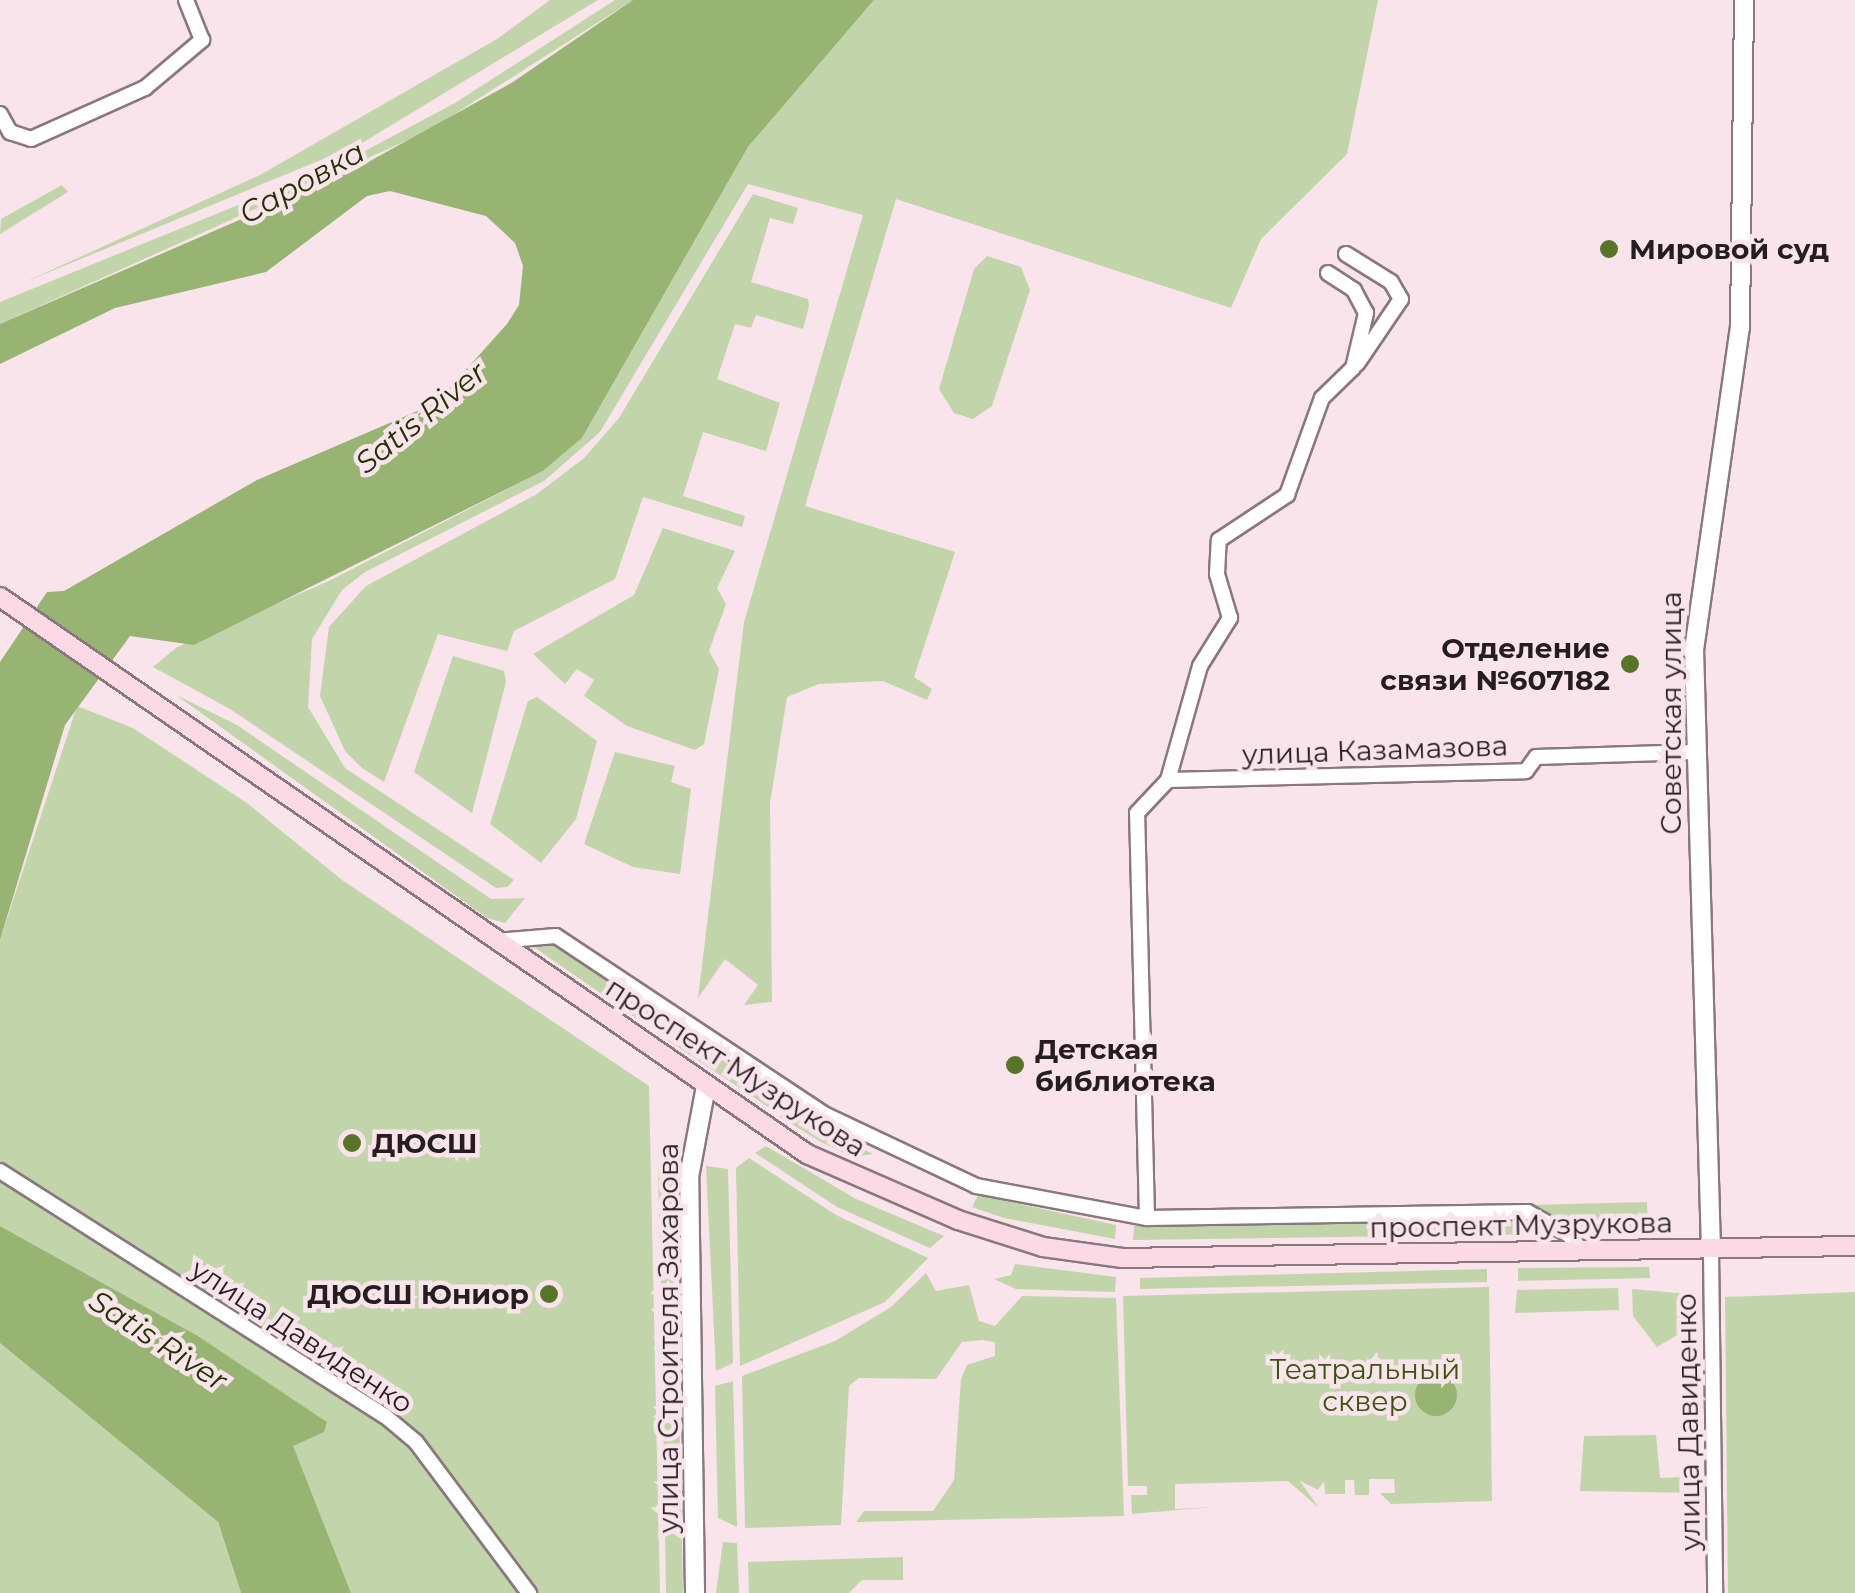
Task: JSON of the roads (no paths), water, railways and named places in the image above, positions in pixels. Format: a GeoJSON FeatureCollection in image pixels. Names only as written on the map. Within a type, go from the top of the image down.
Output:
{"type":"FeatureCollection","features":[{"type":"Feature","properties":{"kind":"main road","name":"проспект Музрукова"},"geometry":{"type":"LineString","coordinates":[[0,597],[706,1086],[869,1185],[1043,1247],[1142,1258],[1855,1246]]}},
{"type":"Feature","properties":{"kind":"street"},"geometry":{"type":"LineString","coordinates":[[0,114],[10,132],[31,139],[145,88],[202,40],[186,0]]}},
{"type":"Feature","properties":{"kind":"street","name":"Советская улица"},"geometry":{"type":"LineString","coordinates":[[1711,1250],[1695,752],[1700,575],[1740,328],[1744,0]]}},
{"type":"Feature","properties":{"kind":"street"},"geometry":{"type":"LineString","coordinates":[[1147,1218],[1137,813],[1168,780],[1200,666],[1230,618],[1217,574],[1220,540],[1287,495],[1322,398],[1353,368],[1401,300],[1391,282],[1346,254]]}},
{"type":"Feature","properties":{"kind":"street"},"geometry":{"type":"LineString","coordinates":[[1328,273],[1354,290],[1366,313],[1353,368]]}},
{"type":"Feature","properties":{"kind":"street","name":"улица Казамазова"},"geometry":{"type":"LineString","coordinates":[[1168,780],[1526,772],[1536,757],[1695,752]]}},
{"type":"Feature","properties":{"kind":"street"},"geometry":{"type":"LineString","coordinates":[[496,941],[556,936],[824,1114],[976,1186],[1147,1218],[1528,1212],[1569,1234],[1582,1251]]}},
{"type":"Feature","properties":{"kind":"street","name":"улица Строителя Захарова"},"geometry":{"type":"LineString","coordinates":[[696,1593],[689,1177],[706,1086]]}},
{"type":"Feature","properties":{"kind":"street","name":"улица Давиденко"},"geometry":{"type":"LineString","coordinates":[[0,1170],[385,1416],[416,1442],[529,1593]]}},
{"type":"Feature","properties":{"kind":"street","name":"улица Давиденко"},"geometry":{"type":"LineString","coordinates":[[1711,1250],[1715,1593]]}},
{"type":"Feature","properties":{"kind":"water","name":"Satis River"},"geometry":{"type":"Polygon","coordinates":[[[633,0],[874,0],[748,147],[582,438],[543,471],[194,645],[130,636],[65,725],[0,940],[0,662],[47,592],[64,591],[257,480],[436,403],[507,324],[519,305],[523,266],[515,243],[486,216],[390,191],[367,196],[266,272],[115,308],[0,364],[0,324],[352,171],[513,82],[633,0]]]}},
{"type":"Feature","properties":{"kind":"water","name":"Satis River"},"geometry":{"type":"Polygon","coordinates":[[[0,1226],[198,1336],[327,1422],[324,1432],[293,1446],[351,1593],[241,1593],[218,1522],[0,1343],[0,1226]]]}},
{"type":"Feature","properties":{"kind":"water"},"geometry":{"type":"Polygon","coordinates":[[[1436,1374],[1451,1380],[1457,1395],[1451,1410],[1436,1416],[1421,1410],[1415,1395],[1421,1380],[1436,1374]]]}},
{"type":"Feature","properties":{"kind":"place","name":"Мировой суд"},"geometry":{"type":"Point","coordinates":[1609,249]}},
{"type":"Feature","properties":{"kind":"place","name":"Отделение связи №607182"},"geometry":{"type":"Point","coordinates":[1630,664]}},
{"type":"Feature","properties":{"kind":"place","name":"Детская библиотека"},"geometry":{"type":"Point","coordinates":[1015,1065]}},
{"type":"Feature","properties":{"kind":"place","name":"ДЮСШ"},"geometry":{"type":"Point","coordinates":[352,1143]}},
{"type":"Feature","properties":{"kind":"place","name":"ДЮСШ Юниор"},"geometry":{"type":"Point","coordinates":[549,1294]}},
{"type":"Feature","properties":{"kind":"water label","name":"Саровка"},"geometry":{"type":"Point","coordinates":[302,183]}},
{"type":"Feature","properties":{"kind":"park label","name":"Театральный сквер"},"geometry":{"type":"Point","coordinates":[1365,1385]}}]}
